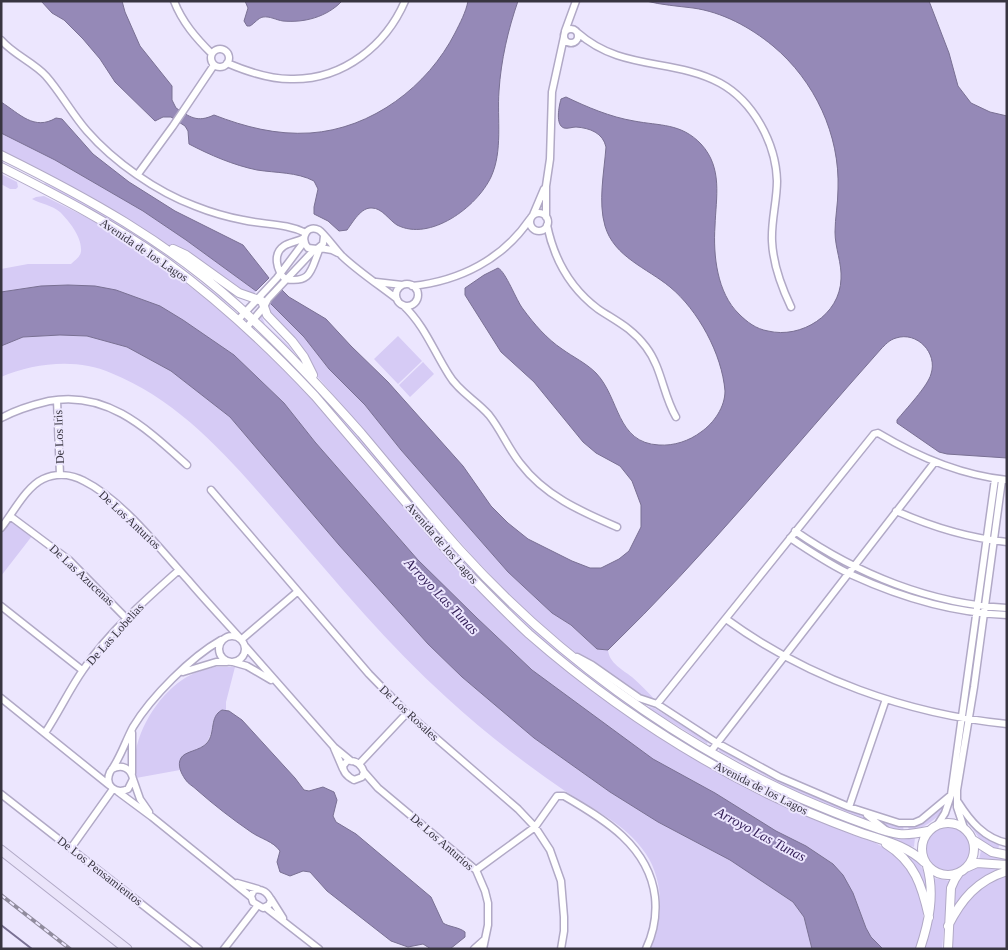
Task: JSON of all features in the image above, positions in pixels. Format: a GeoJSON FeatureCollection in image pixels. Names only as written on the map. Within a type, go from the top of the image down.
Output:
{"type":"FeatureCollection","features":[{"type":"Feature","properties":{"kind":"main road"},"geometry":{"type":"LineString","coordinates":[[1,850],[127,949]]}},
{"type":"Feature","properties":{"kind":"street"},"geometry":{"type":"LineString","coordinates":[[174,1],[183,20],[195,37],[212,54]]}},
{"type":"Feature","properties":{"kind":"street"},"geometry":{"type":"LineString","coordinates":[[227,63],[228,55],[224,51],[219,49],[212,54],[211,60],[214,65],[219,67],[227,63],[253,73],[293,80],[305,79],[344,68],[377,44],[389,31],[405,1]]}},
{"type":"Feature","properties":{"kind":"street"},"geometry":{"type":"LineString","coordinates":[[544,228],[548,221],[546,216],[546,186],[550,159],[552,92],[560,52],[576,1]]}},
{"type":"Feature","properties":{"kind":"street"},"geometry":{"type":"LineString","coordinates":[[560,52],[565,46],[578,38],[570,17]]}},
{"type":"Feature","properties":{"kind":"street"},"geometry":{"type":"LineString","coordinates":[[588,41],[566,41],[565,34],[569,28],[588,41],[624,59],[680,68],[710,78],[733,92],[751,111],[767,138],[776,169],[777,181],[772,225],[773,253],[779,279],[791,306]]}},
{"type":"Feature","properties":{"kind":"street"},"geometry":{"type":"LineString","coordinates":[[1,40],[19,57],[45,75],[77,119],[102,147],[166,193],[195,206],[243,220],[292,227],[304,238],[308,248],[332,250],[341,255]]}},
{"type":"Feature","properties":{"kind":"street"},"geometry":{"type":"LineString","coordinates":[[138,174],[188,105],[214,65]]}},
{"type":"Feature","properties":{"kind":"street","name":"Avenida de los Lagos"},"geometry":{"type":"LineString","coordinates":[[1,155],[128,222],[195,270],[245,312],[317,384],[460,550],[506,598],[563,649],[630,700],[676,731],[711,751],[778,788],[821,807],[888,832],[907,834],[928,831]]}},
{"type":"Feature","properties":{"kind":"street","name":"Avenida de los Lagos"},"geometry":{"type":"LineString","coordinates":[[1,167],[65,200],[134,241],[169,264],[238,320],[315,396],[468,573],[529,633],[580,676],[670,739],[768,794],[809,813],[875,838],[908,848],[926,864]]}},
{"type":"Feature","properties":{"kind":"street"},"geometry":{"type":"LineString","coordinates":[[374,281],[402,285],[409,284],[412,286],[426,284],[449,279],[479,266],[500,252],[521,232],[531,217],[546,186]]}},
{"type":"Feature","properties":{"kind":"street"},"geometry":{"type":"LineString","coordinates":[[531,217],[538,213],[546,216]]}},
{"type":"Feature","properties":{"kind":"street"},"geometry":{"type":"LineString","coordinates":[[531,217],[530,224],[534,229]]}},
{"type":"Feature","properties":{"kind":"street"},"geometry":{"type":"LineString","coordinates":[[521,232],[544,228]]}},
{"type":"Feature","properties":{"kind":"street"},"geometry":{"type":"LineString","coordinates":[[544,228],[550,238],[562,270],[575,287],[586,299],[627,327],[647,348],[660,371],[669,404],[676,417]]}},
{"type":"Feature","properties":{"kind":"street"},"geometry":{"type":"LineString","coordinates":[[246,328],[264,307],[304,238],[311,229],[317,230],[359,271],[397,299],[413,315],[434,346],[450,376],[494,421],[513,454],[532,477],[557,498],[572,507],[617,527]]}},
{"type":"Feature","properties":{"kind":"street"},"geometry":{"type":"LineString","coordinates":[[238,320],[260,296],[317,249],[324,242],[324,236]]}},
{"type":"Feature","properties":{"kind":"street"},"geometry":{"type":"LineString","coordinates":[[281,278],[277,255],[284,246],[304,238]]}},
{"type":"Feature","properties":{"kind":"street"},"geometry":{"type":"LineString","coordinates":[[157,241],[186,255],[239,293],[260,296]]}},
{"type":"Feature","properties":{"kind":"street"},"geometry":{"type":"LineString","coordinates":[[281,278],[303,279],[310,274],[317,249]]}},
{"type":"Feature","properties":{"kind":"street"},"geometry":{"type":"LineString","coordinates":[[413,315],[417,294],[426,284]]}},
{"type":"Feature","properties":{"kind":"street"},"geometry":{"type":"LineString","coordinates":[[397,299],[397,290],[402,285]]}},
{"type":"Feature","properties":{"kind":"street"},"geometry":{"type":"LineString","coordinates":[[412,286],[417,294]]}},
{"type":"Feature","properties":{"kind":"street"},"geometry":{"type":"LineString","coordinates":[[260,296],[269,318],[292,341],[304,357],[317,384]]}},
{"type":"Feature","properties":{"kind":"street"},"geometry":{"type":"LineString","coordinates":[[404,305],[414,302]]}},
{"type":"Feature","properties":{"kind":"street"},"geometry":{"type":"LineString","coordinates":[[1,418],[26,407],[57,400],[89,401],[102,404],[117,411],[147,431],[187,465]]}},
{"type":"Feature","properties":{"kind":"street","name":"De Los Iris"},"geometry":{"type":"LineString","coordinates":[[57,400],[60,475]]}},
{"type":"Feature","properties":{"kind":"street"},"geometry":{"type":"LineString","coordinates":[[657,704],[874,434],[878,433],[922,458],[1001,480],[954,794],[945,814],[938,824],[928,831],[922,842],[922,852],[931,886],[929,918],[920,949]]}},
{"type":"Feature","properties":{"kind":"street"},"geometry":{"type":"LineString","coordinates":[[711,751],[934,462]]}},
{"type":"Feature","properties":{"kind":"street"},"geometry":{"type":"LineString","coordinates":[[1,528],[30,488],[36,483],[60,475]]}},
{"type":"Feature","properties":{"kind":"street","name":"De Los Anturios"},"geometry":{"type":"LineString","coordinates":[[60,475],[82,480],[111,500],[142,529],[242,641],[276,683]]}},
{"type":"Feature","properties":{"kind":"street","name":"De Los Rosales"},"geometry":{"type":"LineString","coordinates":[[211,490],[369,674],[407,713],[518,808],[535,827],[550,850],[561,881],[564,917],[561,949]]}},
{"type":"Feature","properties":{"kind":"street"},"geometry":{"type":"LineString","coordinates":[[896,511],[944,530],[1007,542]]}},
{"type":"Feature","properties":{"kind":"street","name":"De Las Azucenas"},"geometry":{"type":"LineString","coordinates":[[10,516],[69,560],[127,619]]}},
{"type":"Feature","properties":{"kind":"street"},"geometry":{"type":"LineString","coordinates":[[795,530],[819,547],[878,577],[933,596],[982,606],[1007,608]]}},
{"type":"Feature","properties":{"kind":"street"},"geometry":{"type":"LineString","coordinates":[[790,538],[828,563],[849,574],[894,592],[936,604],[981,613],[1007,615]]}},
{"type":"Feature","properties":{"kind":"street","name":"De Las Lobelias"},"geometry":{"type":"LineString","coordinates":[[45,733],[82,670],[100,648],[127,619],[179,570]]}},
{"type":"Feature","properties":{"kind":"street"},"geometry":{"type":"LineString","coordinates":[[242,641],[297,592]]}},
{"type":"Feature","properties":{"kind":"street"},"geometry":{"type":"LineString","coordinates":[[1,606],[82,670]]}},
{"type":"Feature","properties":{"kind":"street"},"geometry":{"type":"LineString","coordinates":[[726,619],[762,644],[827,677],[923,709],[1007,724]]}},
{"type":"Feature","properties":{"kind":"street"},"geometry":{"type":"LineString","coordinates":[[224,622],[223,639],[219,644],[219,653],[225,660],[246,666],[276,683],[334,747],[351,761],[359,764],[378,788]]}},
{"type":"Feature","properties":{"kind":"street"},"geometry":{"type":"LineString","coordinates":[[113,789],[108,779],[134,727],[178,674],[207,649],[223,639],[232,635],[242,641],[245,651],[241,658],[231,662],[216,662],[178,674]]}},
{"type":"Feature","properties":{"kind":"street"},"geometry":{"type":"LineString","coordinates":[[563,649],[592,665],[639,698],[657,704],[717,742],[780,777],[849,808],[899,823],[914,823],[921,820],[954,794]]}},
{"type":"Feature","properties":{"kind":"street"},"geometry":{"type":"LineString","coordinates":[[1,698],[113,789],[152,817],[231,881],[251,898],[253,902],[265,907],[319,949]]}},
{"type":"Feature","properties":{"kind":"street"},"geometry":{"type":"LineString","coordinates":[[849,808],[886,698]]}},
{"type":"Feature","properties":{"kind":"street"},"geometry":{"type":"LineString","coordinates":[[359,764],[407,713]]}},
{"type":"Feature","properties":{"kind":"street"},"geometry":{"type":"LineString","coordinates":[[113,789],[128,789],[132,777],[131,744],[134,727]]}},
{"type":"Feature","properties":{"kind":"street"},"geometry":{"type":"LineString","coordinates":[[334,747],[348,776],[378,788]]}},
{"type":"Feature","properties":{"kind":"street"},"geometry":{"type":"LineString","coordinates":[[343,769],[345,763],[351,761]]}},
{"type":"Feature","properties":{"kind":"street"},"geometry":{"type":"LineString","coordinates":[[89,770],[97,772],[111,771],[116,767],[124,767],[130,771],[140,799],[152,817]]}},
{"type":"Feature","properties":{"kind":"street"},"geometry":{"type":"LineString","coordinates":[[354,780],[362,777],[364,772]]}},
{"type":"Feature","properties":{"kind":"street","name":"De Los Anturios"},"geometry":{"type":"LineString","coordinates":[[378,788],[476,870],[488,903],[489,915],[483,949]]}},
{"type":"Feature","properties":{"kind":"street"},"geometry":{"type":"LineString","coordinates":[[71,848],[113,789]]}},
{"type":"Feature","properties":{"kind":"street","name":"De Los Pensamientos"},"geometry":{"type":"LineString","coordinates":[[1,794],[199,949]]}},
{"type":"Feature","properties":{"kind":"street"},"geometry":{"type":"LineString","coordinates":[[954,794],[964,828],[973,839],[983,848],[1006,855]]}},
{"type":"Feature","properties":{"kind":"street"},"geometry":{"type":"LineString","coordinates":[[954,794],[984,833],[990,838],[1007,843]]}},
{"type":"Feature","properties":{"kind":"street"},"geometry":{"type":"LineString","coordinates":[[476,870],[535,827],[557,796],[564,796],[618,832],[634,847],[646,865],[655,893],[656,906],[652,936],[646,949]]}},
{"type":"Feature","properties":{"kind":"street"},"geometry":{"type":"LineString","coordinates":[[865,813],[888,832]]}},
{"type":"Feature","properties":{"kind":"street"},"geometry":{"type":"LineString","coordinates":[[938,824],[951,823],[964,828]]}},
{"type":"Feature","properties":{"kind":"street"},"geometry":{"type":"LineString","coordinates":[[875,838],[900,854],[914,871],[923,891],[929,918]]}},
{"type":"Feature","properties":{"kind":"street"},"geometry":{"type":"LineString","coordinates":[[968,867],[974,854],[973,839]]}},
{"type":"Feature","properties":{"kind":"street"},"geometry":{"type":"LineString","coordinates":[[926,864],[932,870],[942,875],[960,873]]}},
{"type":"Feature","properties":{"kind":"street"},"geometry":{"type":"LineString","coordinates":[[948,949],[948,926],[954,879],[968,867],[977,864],[1007,865]]}},
{"type":"Feature","properties":{"kind":"street"},"geometry":{"type":"LineString","coordinates":[[948,926],[960,905],[973,889],[987,879],[1007,871]]}},
{"type":"Feature","properties":{"kind":"street"},"geometry":{"type":"LineString","coordinates":[[231,881],[266,892],[287,923]]}},
{"type":"Feature","properties":{"kind":"street"},"geometry":{"type":"LineString","coordinates":[[251,898],[252,892],[259,890]]}},
{"type":"Feature","properties":{"kind":"street"},"geometry":{"type":"LineString","coordinates":[[265,907],[271,903],[270,896]]}},
{"type":"Feature","properties":{"kind":"street"},"geometry":{"type":"LineString","coordinates":[[224,949],[258,905]]}},
{"type":"Feature","properties":{"kind":"street"},"geometry":{"type":"LineString","coordinates":[[474,949],[485,939]]}},
{"type":"Feature","properties":{"kind":"shaded area"},"geometry":{"type":"Polygon","coordinates":[[[1,133],[55,160],[143,211],[256,291],[252,296],[248,296],[183,253],[65,183],[1,151],[1,133]]]}},
{"type":"Feature","properties":{"kind":"shaded area"},"geometry":{"type":"Polygon","coordinates":[[[1,174],[17,182],[18,187],[10,189],[1,184],[1,174]]]}},
{"type":"Feature","properties":{"kind":"shaded area"},"geometry":{"type":"Polygon","coordinates":[[[45,183],[96,208],[158,249],[237,310],[140,242],[45,183]]]}},
{"type":"Feature","properties":{"kind":"shaded area"},"geometry":{"type":"Polygon","coordinates":[[[44,196],[104,226],[162,265],[230,317],[266,350],[325,412],[468,577],[586,685],[755,791],[813,819],[874,842],[895,854],[904,863],[920,891],[923,908],[923,928],[916,949],[883,949],[871,937],[853,893],[833,864],[806,846],[776,831],[715,793],[653,759],[532,670],[418,560],[315,442],[284,403],[234,355],[160,306],[116,290],[68,285],[41,286],[1,292],[1,269],[28,264],[71,264],[80,254],[79,239],[74,229],[60,212],[32,199],[44,196]]]}},
{"type":"Feature","properties":{"kind":"shaded area"},"geometry":{"type":"Polygon","coordinates":[[[270,303],[304,337],[329,369],[365,405],[401,450],[508,572],[552,613],[571,625],[597,649],[608,650],[611,659],[655,700],[647,700],[596,664],[569,649],[515,601],[435,514],[316,375],[271,317],[268,306],[270,303]]]}},
{"type":"Feature","properties":{"kind":"shaded area"},"geometry":{"type":"Polygon","coordinates":[[[261,315],[265,324],[289,346],[299,359],[263,324],[259,317],[261,315]]]}},
{"type":"Feature","properties":{"kind":"shaded area"},"geometry":{"type":"Polygon","coordinates":[[[255,326],[281,350],[347,422],[466,561],[597,680],[783,794],[859,826],[896,837],[915,837],[914,847],[870,834],[806,808],[709,758],[611,694],[549,646],[472,573],[299,372],[255,326]]]}},
{"type":"Feature","properties":{"kind":"shaded area"},"geometry":{"type":"Polygon","coordinates":[[[87,336],[127,347],[171,371],[230,417],[339,545],[428,644],[462,677],[534,738],[610,792],[658,822],[730,860],[793,902],[804,917],[812,949],[650,949],[655,938],[660,913],[659,888],[652,865],[638,844],[620,826],[565,791],[504,747],[461,711],[426,678],[364,614],[268,503],[208,438],[163,401],[138,386],[98,368],[84,365],[56,364],[27,368],[1,377],[1,346],[23,337],[87,336]]]}},
{"type":"Feature","properties":{"kind":"shaded area"},"geometry":{"type":"Polygon","coordinates":[[[398,336],[422,361],[398,384],[374,359],[398,336]]]}},
{"type":"Feature","properties":{"kind":"shaded area"},"geometry":{"type":"Polygon","coordinates":[[[423,362],[434,374],[410,397],[399,385],[423,362]]]}},
{"type":"Feature","properties":{"kind":"shaded area"},"geometry":{"type":"Polygon","coordinates":[[[10,519],[32,536],[1,576],[1,531],[10,519]]]}},
{"type":"Feature","properties":{"kind":"shaded area"},"geometry":{"type":"Polygon","coordinates":[[[215,667],[235,667],[226,702],[226,710],[222,710],[207,742],[204,746],[192,752],[179,766],[180,770],[136,778],[136,751],[140,737],[153,710],[162,698],[182,680],[215,667]]]}},
{"type":"Feature","properties":{"kind":"shaded area"},"geometry":{"type":"Polygon","coordinates":[[[645,706],[654,708],[708,741],[707,744],[645,706]]]}},
{"type":"Feature","properties":{"kind":"shaded area"},"geometry":{"type":"Polygon","coordinates":[[[720,748],[794,788],[867,818],[874,823],[794,791],[719,751],[720,748]]]}},
{"type":"Feature","properties":{"kind":"shaded area"},"geometry":{"type":"Polygon","coordinates":[[[947,803],[937,817],[920,828],[909,831],[908,826],[922,822],[947,803]]]}},
{"type":"Feature","properties":{"kind":"shaded area"},"geometry":{"type":"Polygon","coordinates":[[[959,809],[982,833],[999,845],[998,851],[981,841],[959,809]]]}},
{"type":"Feature","properties":{"kind":"shaded area"},"geometry":{"type":"Polygon","coordinates":[[[875,818],[903,826],[904,832],[892,830],[875,818]]]}},
{"type":"Feature","properties":{"kind":"shaded area"},"geometry":{"type":"Polygon","coordinates":[[[948,824],[957,826],[965,831],[970,839],[972,848],[970,857],[965,865],[957,870],[948,872],[939,870],[931,865],[926,857],[924,848],[926,839],[931,831],[939,826],[948,824]]]}},
{"type":"Feature","properties":{"kind":"shaded area"},"geometry":{"type":"Polygon","coordinates":[[[896,848],[915,859],[924,871],[927,885],[926,893],[896,848]]]}},
{"type":"Feature","properties":{"kind":"shaded area"},"geometry":{"type":"Polygon","coordinates":[[[981,850],[992,856],[1007,860],[1007,863],[979,860],[981,850]]]}},
{"type":"Feature","properties":{"kind":"shaded area"},"geometry":{"type":"Polygon","coordinates":[[[982,867],[1005,869],[994,874],[953,911],[954,895],[958,882],[973,869],[982,867]]]}},
{"type":"Feature","properties":{"kind":"shaded area"},"geometry":{"type":"Polygon","coordinates":[[[1007,875],[1007,947],[1005,949],[949,949],[955,920],[965,903],[972,895],[989,883],[1007,875]]]}},
{"type":"Feature","properties":{"kind":"shaded area"},"geometry":{"type":"Polygon","coordinates":[[[933,878],[951,881],[942,949],[923,949],[934,884],[933,878]]]}},
{"type":"Feature","properties":{"kind":"water"},"geometry":{"type":"Polygon","coordinates":[[[41,1],[122,1],[140,46],[172,86],[172,100],[176,108],[185,114],[198,119],[214,115],[237,123],[285,133],[310,133],[333,130],[376,114],[414,87],[444,52],[461,21],[468,1],[518,1],[508,34],[501,68],[498,146],[495,167],[491,177],[475,200],[451,219],[438,225],[424,229],[410,229],[397,225],[376,209],[368,208],[361,212],[347,230],[339,231],[328,221],[314,214],[318,189],[314,181],[294,174],[248,168],[222,159],[189,144],[188,131],[185,126],[171,117],[163,117],[155,121],[115,82],[100,59],[83,39],[64,20],[52,13],[41,1]]]}},
{"type":"Feature","properties":{"kind":"water"},"geometry":{"type":"Polygon","coordinates":[[[245,1],[342,1],[336,7],[315,18],[283,21],[263,17],[247,26],[244,21],[248,8],[245,1]]]}},
{"type":"Feature","properties":{"kind":"water"},"geometry":{"type":"Polygon","coordinates":[[[646,1],[929,1],[949,53],[958,86],[971,103],[990,112],[1007,116],[1007,458],[939,452],[897,423],[897,420],[926,385],[932,366],[929,352],[918,341],[904,337],[894,339],[881,349],[679,578],[608,650],[597,649],[571,625],[552,613],[508,572],[401,450],[365,405],[329,369],[304,337],[270,303],[282,290],[289,297],[326,319],[388,382],[463,466],[491,506],[528,539],[590,568],[601,568],[619,559],[629,551],[641,527],[641,505],[632,481],[620,466],[596,453],[583,442],[534,382],[501,352],[465,295],[465,288],[498,268],[504,275],[520,305],[541,331],[551,341],[596,373],[604,383],[626,428],[634,436],[645,442],[665,445],[676,444],[686,440],[706,428],[721,409],[725,397],[723,377],[714,348],[707,334],[690,308],[670,287],[623,254],[609,237],[602,207],[606,147],[602,138],[591,130],[576,127],[564,128],[561,126],[558,115],[561,99],[566,97],[616,117],[678,129],[686,132],[701,144],[713,163],[717,183],[715,249],[721,285],[732,305],[752,325],[760,329],[781,333],[805,328],[816,322],[834,303],[839,292],[841,279],[835,232],[838,169],[829,129],[813,92],[788,60],[773,46],[735,21],[704,10],[646,1]]]}},
{"type":"Feature","properties":{"kind":"water"},"geometry":{"type":"Polygon","coordinates":[[[1,102],[21,116],[34,122],[41,123],[56,118],[62,119],[93,154],[129,182],[175,211],[243,245],[269,278],[256,291],[143,211],[55,160],[1,133],[1,102]]]}},
{"type":"Feature","properties":{"kind":"water","name":"Arroyo Las Tunas"},"geometry":{"type":"Polygon","coordinates":[[[41,286],[95,286],[116,290],[160,306],[234,355],[284,403],[315,442],[418,560],[532,670],[653,759],[715,793],[776,831],[806,846],[833,864],[843,875],[853,893],[871,937],[883,949],[812,949],[804,917],[793,902],[730,860],[658,822],[610,792],[534,738],[462,677],[428,644],[339,545],[230,417],[171,371],[127,347],[87,336],[23,337],[1,346],[1,292],[41,286]]]}},
{"type":"Feature","properties":{"kind":"water"},"geometry":{"type":"Polygon","coordinates":[[[222,710],[229,711],[242,720],[304,790],[309,791],[323,787],[334,792],[337,800],[333,816],[336,822],[356,834],[431,897],[443,923],[463,930],[465,937],[450,949],[431,949],[423,944],[408,947],[391,941],[327,891],[310,872],[303,871],[290,876],[280,872],[277,862],[280,851],[270,842],[251,832],[223,812],[188,782],[181,772],[179,763],[181,758],[207,743],[210,739],[215,717],[222,710]]]}},
{"type":"Feature","properties":{"kind":"waterway"},"geometry":{"type":"LineString","coordinates":[[1,925],[32,949]]}},
{"type":"Feature","properties":{"kind":"railway"},"geometry":{"type":"LineString","coordinates":[[1,895],[70,949]]}}]}
